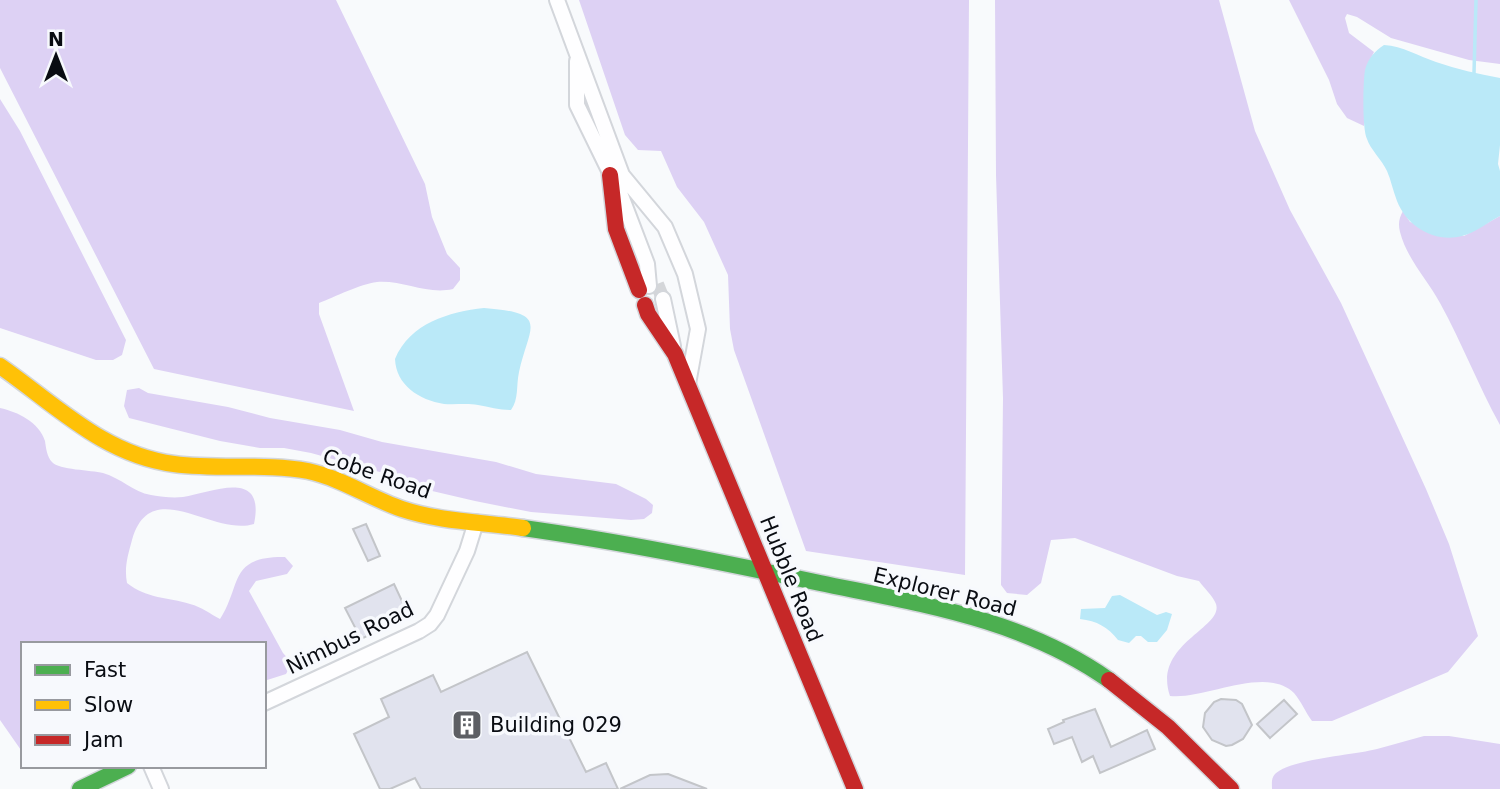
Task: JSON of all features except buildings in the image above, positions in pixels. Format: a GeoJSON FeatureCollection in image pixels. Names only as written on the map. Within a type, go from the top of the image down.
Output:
{"type":"FeatureCollection","features":[{"type":"Feature","properties":{"kind":"street","name":"Hubble Road"},"geometry":{"type":"LineString","coordinates":[[557,0],[622,174],[665,227],[685,274],[698,329],[688,384]]}},
{"type":"Feature","properties":{"kind":"street","name":"Hubble Road"},"geometry":{"type":"LineString","coordinates":[[578,57],[577,105],[620,193],[647,264],[651,295],[648,314],[675,354],[855,789]]}},
{"type":"Feature","properties":{"kind":"street","name":"Hubble Road"},"geometry":{"type":"LineString","coordinates":[[610,175],[616,229],[671,334],[675,354]]}},
{"type":"Feature","properties":{"kind":"street","name":"Cobe Road"},"geometry":{"type":"LineString","coordinates":[[0,366],[106,443],[132,455],[157,462],[183,466],[309,471],[335,479],[404,510],[625,544],[765,572]]}},
{"type":"Feature","properties":{"kind":"street","name":"Nimbus Road"},"geometry":{"type":"LineString","coordinates":[[266,702],[430,624],[437,615],[467,551],[476,522]]}},
{"type":"Feature","properties":{"kind":"street","name":"Explorer Road"},"geometry":{"type":"LineString","coordinates":[[765,572],[973,616],[1048,644],[1124,690],[1161,719],[1231,789]]}},
{"type":"Feature","properties":{"kind":"street"},"geometry":{"type":"LineString","coordinates":[[80,789],[124,768]]}},
{"type":"Feature","properties":{"kind":"street"},"geometry":{"type":"LineString","coordinates":[[152,768],[161,789]]}},
{"type":"Feature","properties":{"kind":"shaded area"},"geometry":{"type":"Polygon","coordinates":[[[0,0],[336,0],[425,184],[432,217],[447,254],[460,268],[460,280],[453,289],[434,290],[377,282],[319,303],[319,314],[354,411],[154,369],[0,68],[0,0]]]}},
{"type":"Feature","properties":{"kind":"shaded area"},"geometry":{"type":"Polygon","coordinates":[[[579,0],[969,0],[965,575],[806,551],[734,350],[730,329],[728,275],[704,222],[677,187],[661,151],[638,150],[625,135],[579,0]]]}},
{"type":"Feature","properties":{"kind":"shaded area"},"geometry":{"type":"Polygon","coordinates":[[[995,0],[1219,0],[1255,131],[1290,210],[1341,303],[1449,544],[1478,636],[1448,672],[1332,721],[1312,721],[1294,693],[1282,685],[1268,682],[1170,696],[1167,678],[1171,663],[1179,650],[1216,613],[1215,601],[1199,581],[1177,576],[1075,538],[1051,540],[1041,583],[1027,595],[1007,593],[1001,585],[1003,398],[996,175],[995,0]]]}},
{"type":"Feature","properties":{"kind":"shaded area"},"geometry":{"type":"Polygon","coordinates":[[[1289,0],[1500,0],[1500,64],[1469,60],[1391,38],[1357,17],[1347,14],[1345,18],[1349,33],[1374,52],[1366,68],[1364,126],[1347,118],[1337,104],[1329,80],[1289,0]]]}},
{"type":"Feature","properties":{"kind":"shaded area"},"geometry":{"type":"Polygon","coordinates":[[[0,99],[20,131],[126,340],[122,355],[113,360],[96,360],[0,328],[0,99]]]}},
{"type":"Feature","properties":{"kind":"shaded area"},"geometry":{"type":"Polygon","coordinates":[[[1403,211],[1410,222],[1464,236],[1500,216],[1500,425],[1440,303],[1407,251],[1399,226],[1403,211]]]}},
{"type":"Feature","properties":{"kind":"shaded area"},"geometry":{"type":"Polygon","coordinates":[[[139,388],[148,393],[340,430],[382,442],[496,462],[536,474],[616,484],[646,499],[653,505],[652,513],[644,519],[631,520],[531,512],[415,487],[387,474],[311,453],[220,441],[129,418],[124,406],[127,390],[139,388]]]}},
{"type":"Feature","properties":{"kind":"shaded area"},"geometry":{"type":"Polygon","coordinates":[[[0,408],[21,415],[33,423],[42,434],[50,460],[61,467],[103,473],[138,491],[155,496],[183,497],[233,488],[244,489],[252,495],[256,506],[254,524],[237,526],[168,509],[153,511],[141,521],[132,540],[126,566],[127,583],[150,595],[194,605],[220,619],[245,567],[254,561],[285,557],[293,566],[287,574],[256,581],[249,591],[283,653],[292,663],[286,674],[266,680],[266,642],[21,642],[21,750],[0,720],[0,408]]]}},
{"type":"Feature","properties":{"kind":"shaded area"},"geometry":{"type":"Polygon","coordinates":[[[1424,736],[1449,736],[1500,744],[1500,789],[1272,789],[1275,774],[1294,765],[1377,749],[1424,736]]]}},
{"type":"Feature","properties":{"kind":"water"},"geometry":{"type":"Polygon","coordinates":[[[1384,45],[1404,49],[1452,67],[1500,78],[1500,216],[1472,232],[1452,238],[1442,237],[1423,231],[1415,225],[1402,210],[1387,171],[1369,143],[1365,134],[1364,116],[1365,70],[1372,55],[1384,45]]]}},
{"type":"Feature","properties":{"kind":"water"},"geometry":{"type":"Polygon","coordinates":[[[484,308],[519,314],[527,318],[530,325],[511,410],[474,404],[444,404],[426,399],[410,390],[396,368],[395,359],[410,336],[444,316],[484,308]]]}},
{"type":"Feature","properties":{"kind":"water"},"geometry":{"type":"Polygon","coordinates":[[[1120,595],[1157,615],[1166,612],[1172,614],[1167,630],[1157,642],[1148,642],[1141,636],[1136,636],[1129,643],[1118,640],[1102,625],[1080,619],[1081,609],[1105,608],[1112,596],[1120,595]]]}},
{"type":"Feature","properties":{"kind":"waterway"},"geometry":{"type":"LineString","coordinates":[[1474,73],[1476,0]]}},
{"type":"Feature","properties":{"kind":"tunnel"},"geometry":{"type":"LineString","coordinates":[[657,284],[663,299]]}},
{"type":"Feature","properties":{"kind":"traffic: fast"},"geometry":{"type":"LineString","coordinates":[[523,528],[672,553],[896,598],[970,616],[1042,642],[1109,680]]}},
{"type":"Feature","properties":{"kind":"traffic: fast"},"geometry":{"type":"LineString","coordinates":[[80,789],[124,768]]}},
{"type":"Feature","properties":{"kind":"traffic: slow"},"geometry":{"type":"LineString","coordinates":[[0,366],[82,426],[125,450],[149,459],[191,466],[275,467],[308,471],[417,513],[523,528]]}},
{"type":"Feature","properties":{"kind":"traffic: jam"},"geometry":{"type":"LineString","coordinates":[[610,175],[616,229],[639,290]]}},
{"type":"Feature","properties":{"kind":"traffic: jam"},"geometry":{"type":"LineString","coordinates":[[645,305],[648,314],[675,354],[855,789]]}},
{"type":"Feature","properties":{"kind":"traffic: jam"},"geometry":{"type":"LineString","coordinates":[[1109,680],[1168,727],[1231,789]]}},
{"type":"Feature","properties":{"kind":"place","name":"Building 029"},"geometry":{"type":"Point","coordinates":[467,725]}}]}
